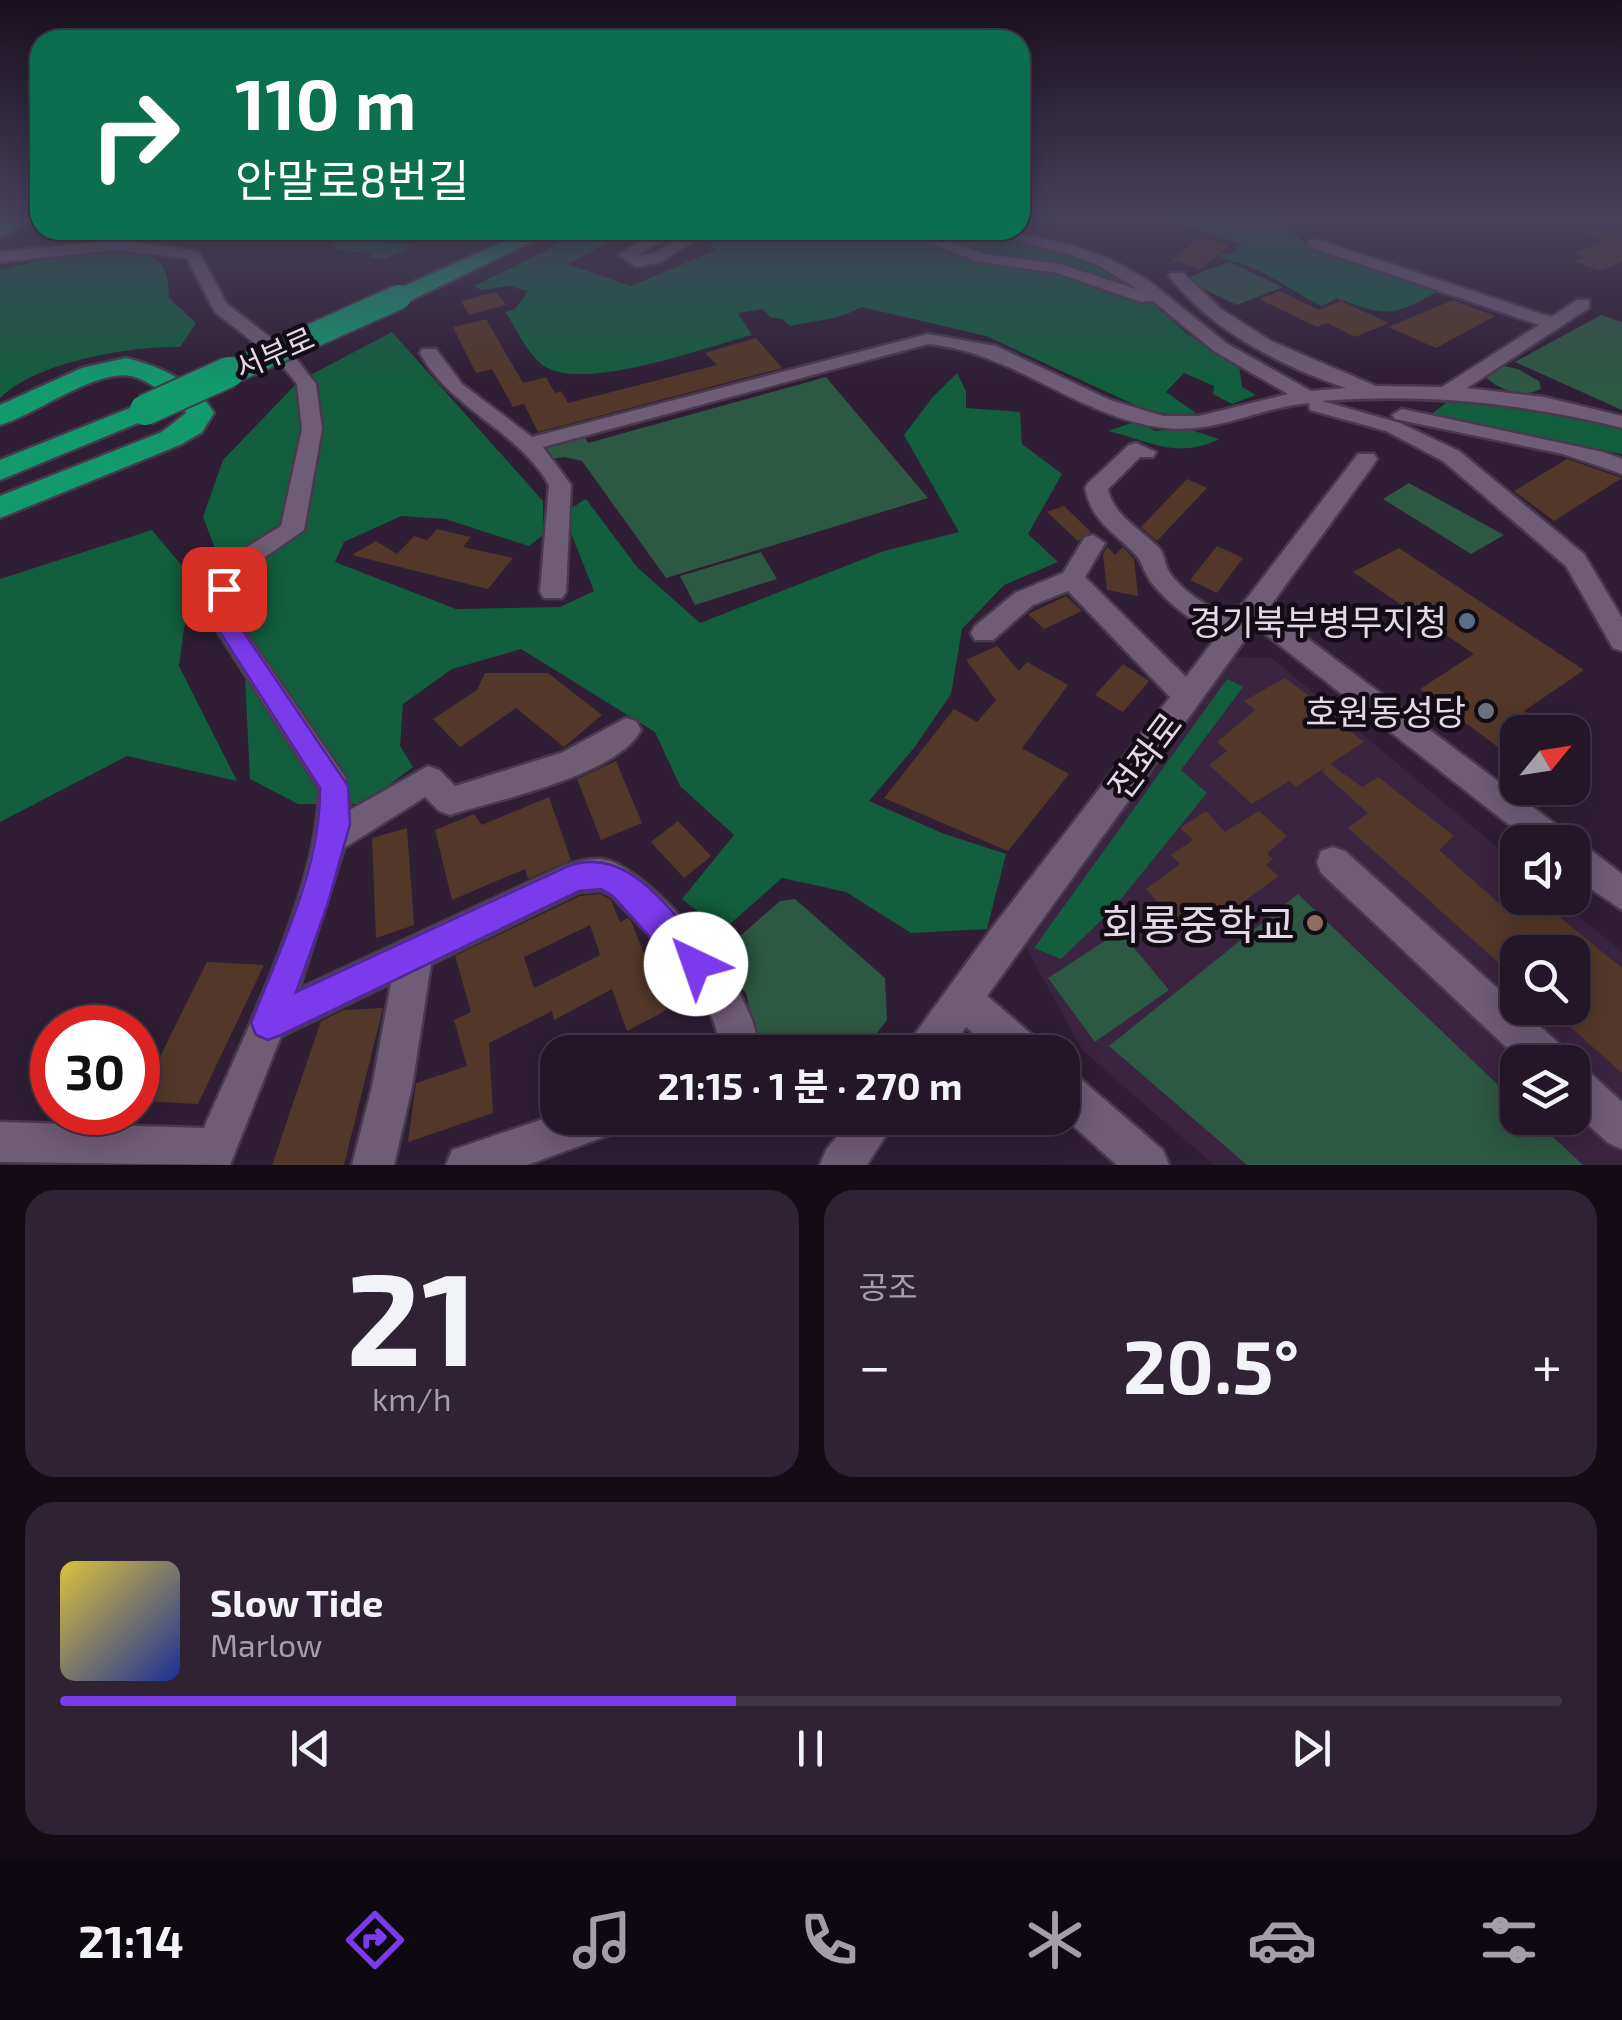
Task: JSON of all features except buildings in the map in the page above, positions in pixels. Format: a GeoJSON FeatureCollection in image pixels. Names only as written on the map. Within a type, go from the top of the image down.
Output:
{"type":"FeatureCollection","features":[{"type":"Feature","properties":{"kind":"highway","name":"서부로"},"geometry":{"type":"LineString","coordinates":[[390,293],[428,274]]}},
{"type":"Feature","properties":{"kind":"highway","name":"서부로"},"geometry":{"type":"LineString","coordinates":[[0,471],[136,403],[436,274]]}},
{"type":"Feature","properties":{"kind":"highway"},"geometry":{"type":"LineString","coordinates":[[0,416],[90,374],[126,366],[151,373],[195,404],[200,413],[192,426],[172,438],[0,508]]}},
{"type":"Feature","properties":{"kind":"highway","name":"서부로"},"geometry":{"type":"LineString","coordinates":[[0,450],[136,403]]}},
{"type":"Feature","properties":{"kind":"street"},"geometry":{"type":"LineString","coordinates":[[0,1142],[18,1140],[213,1157],[312,906],[335,824],[334,786],[216,609],[232,568],[292,530],[309,460],[312,429],[305,417],[308,384],[297,369],[222,310],[203,274]]}},
{"type":"Feature","properties":{"kind":"street"},"geometry":{"type":"LineString","coordinates":[[1078,274],[1162,300]]}},
{"type":"Feature","properties":{"kind":"street"},"geometry":{"type":"LineString","coordinates":[[1126,274],[1220,347],[1298,398],[1397,421],[1588,451],[1622,467]]}},
{"type":"Feature","properties":{"kind":"street"},"geometry":{"type":"LineString","coordinates":[[1405,274],[1556,324]]}},
{"type":"Feature","properties":{"kind":"street"},"geometry":{"type":"LineString","coordinates":[[1177,276],[1258,340],[1340,380],[1386,392]]}},
{"type":"Feature","properties":{"kind":"street"},"geometry":{"type":"LineString","coordinates":[[1446,392],[1583,304]]}},
{"type":"Feature","properties":{"kind":"street"},"geometry":{"type":"LineString","coordinates":[[528,445],[928,339],[986,347],[1096,401],[1158,422],[1210,421],[1298,398],[1408,391],[1540,404],[1622,422]]}},
{"type":"Feature","properties":{"kind":"street"},"geometry":{"type":"LineString","coordinates":[[429,353],[439,373],[528,445],[556,475],[560,485],[552,592]]}},
{"type":"Feature","properties":{"kind":"street"},"geometry":{"type":"LineString","coordinates":[[1397,421],[1408,391]]}},
{"type":"Feature","properties":{"kind":"street"},"geometry":{"type":"LineString","coordinates":[[1397,421],[1451,456],[1575,560],[1622,642]]}},
{"type":"Feature","properties":{"kind":"street"},"geometry":{"type":"LineString","coordinates":[[1145,452],[1136,449],[1096,488],[1101,508],[1152,556],[1156,572],[1190,607],[1245,623],[1531,825]]}},
{"type":"Feature","properties":{"kind":"street","name":"전좌로"},"geometry":{"type":"LineString","coordinates":[[939,1035],[1004,940],[1366,459]]}},
{"type":"Feature","properties":{"kind":"street"},"geometry":{"type":"LineString","coordinates":[[984,634],[1024,599],[1072,579],[1094,543]]}},
{"type":"Feature","properties":{"kind":"street"},"geometry":{"type":"LineString","coordinates":[[1072,579],[1188,698]]}},
{"type":"Feature","properties":{"kind":"street"},"geometry":{"type":"LineString","coordinates":[[331,839],[428,779],[450,802],[594,752],[618,741],[626,730]]}},
{"type":"Feature","properties":{"kind":"street"},"geometry":{"type":"LineString","coordinates":[[1334,862],[1532,1045]]}},
{"type":"Feature","properties":{"kind":"street"},"geometry":{"type":"LineString","coordinates":[[1590,870],[1622,894]]}},
{"type":"Feature","properties":{"kind":"street"},"geometry":{"type":"LineString","coordinates":[[268,1023],[576,877],[604,874],[624,886],[720,990],[737,1035]]}},
{"type":"Feature","properties":{"kind":"street"},"geometry":{"type":"LineString","coordinates":[[374,1165],[392,1087],[414,956]]}},
{"type":"Feature","properties":{"kind":"street"},"geometry":{"type":"LineString","coordinates":[[964,1002],[1002,1035]]}},
{"type":"Feature","properties":{"kind":"street"},"geometry":{"type":"LineString","coordinates":[[1590,1099],[1622,1128]]}},
{"type":"Feature","properties":{"kind":"street"},"geometry":{"type":"LineString","coordinates":[[1080,1105],[1148,1165]]}},
{"type":"Feature","properties":{"kind":"street"},"geometry":{"type":"LineString","coordinates":[[467,1165],[554,1135]]}},
{"type":"Feature","properties":{"kind":"street"},"geometry":{"type":"LineString","coordinates":[[841,1165],[864,1135]]}},
{"type":"Feature","properties":{"kind":"shaded area","name":"회룡중학교"},"geometry":{"type":"Polygon","coordinates":[[[1232,657],[1272,658],[1500,850],[1500,915],[1577,915],[1622,952],[1622,1165],[1214,1165],[1083,1051],[1080,1035],[1074,1035],[1026,948],[1232,657]]]}},
{"type":"Feature","properties":{"kind":"green space"},"geometry":{"type":"Polygon","coordinates":[[[0,274],[165,274],[169,298],[196,323],[180,347],[135,349],[84,359],[36,375],[0,398],[0,274]]]}},
{"type":"Feature","properties":{"kind":"green space"},"geometry":{"type":"Polygon","coordinates":[[[497,274],[597,274],[631,286],[658,274],[1073,276],[1100,289],[1153,303],[1186,333],[1239,366],[1242,387],[1256,395],[1232,404],[1213,394],[1214,386],[1184,373],[1166,392],[1196,413],[1175,415],[1146,410],[986,336],[862,307],[836,317],[790,326],[782,319],[770,317],[763,309],[738,313],[752,335],[643,366],[611,372],[558,372],[535,358],[505,312],[515,309],[528,291],[510,286],[481,290],[474,286],[497,274]]]}},
{"type":"Feature","properties":{"kind":"green space"},"geometry":{"type":"Polygon","coordinates":[[[1065,274],[1115,274],[1144,293],[1065,274]]]}},
{"type":"Feature","properties":{"kind":"green space"},"geometry":{"type":"Polygon","coordinates":[[[1196,274],[1256,274],[1283,287],[1237,305],[1183,279],[1196,274]]]}},
{"type":"Feature","properties":{"kind":"green space"},"geometry":{"type":"Polygon","coordinates":[[[1266,274],[1391,274],[1438,291],[1399,310],[1367,309],[1337,298],[1322,306],[1266,274]]]}},
{"type":"Feature","properties":{"kind":"green space"},"geometry":{"type":"Polygon","coordinates":[[[1601,315],[1622,322],[1622,410],[1515,362],[1601,315]]]}},
{"type":"Feature","properties":{"kind":"green space"},"geometry":{"type":"Polygon","coordinates":[[[392,332],[543,501],[543,535],[529,546],[445,519],[401,516],[344,542],[335,562],[456,609],[560,607],[594,591],[563,513],[586,499],[637,567],[700,623],[884,551],[959,532],[904,435],[957,373],[966,391],[966,408],[1020,412],[1022,444],[1062,474],[1028,534],[1058,562],[1004,585],[962,629],[951,694],[914,748],[869,801],[942,833],[1006,854],[987,929],[911,933],[846,892],[782,878],[722,931],[682,899],[734,835],[680,786],[655,732],[521,649],[452,669],[403,704],[400,746],[413,767],[364,804],[298,804],[250,779],[242,619],[203,517],[223,460],[299,381],[392,332]]]}},
{"type":"Feature","properties":{"kind":"green space"},"geometry":{"type":"Polygon","coordinates":[[[1499,365],[1518,369],[1539,381],[1541,389],[1518,393],[1483,375],[1499,365]]]}},
{"type":"Feature","properties":{"kind":"green space"},"geometry":{"type":"Polygon","coordinates":[[[826,377],[928,498],[666,578],[582,461],[564,457],[545,460],[539,450],[585,437],[588,443],[826,377]]]}},
{"type":"Feature","properties":{"kind":"green space"},"geometry":{"type":"Polygon","coordinates":[[[1446,403],[1508,404],[1622,427],[1622,454],[1445,422],[1430,415],[1446,403]]]}},
{"type":"Feature","properties":{"kind":"green space"},"geometry":{"type":"Polygon","coordinates":[[[1137,421],[1155,431],[1185,428],[1219,439],[1177,448],[1108,431],[1137,421]]]}},
{"type":"Feature","properties":{"kind":"green space"},"geometry":{"type":"Polygon","coordinates":[[[1409,483],[1504,535],[1471,554],[1383,499],[1409,483]]]}},
{"type":"Feature","properties":{"kind":"green space"},"geometry":{"type":"Polygon","coordinates":[[[152,530],[197,584],[184,628],[179,666],[237,781],[127,756],[0,822],[0,579],[152,530]]]}},
{"type":"Feature","properties":{"kind":"green space"},"geometry":{"type":"Polygon","coordinates":[[[761,552],[777,579],[695,605],[680,576],[761,552]]]}},
{"type":"Feature","properties":{"kind":"green space"},"geometry":{"type":"Polygon","coordinates":[[[1227,679],[1243,687],[1181,770],[1207,793],[1112,910],[1061,959],[1034,948],[1227,679]]]}},
{"type":"Feature","properties":{"kind":"green space"},"geometry":{"type":"Polygon","coordinates":[[[1298,894],[1500,1087],[1500,1135],[1551,1135],[1583,1165],[1247,1165],[1109,1046],[1298,894]]]}},
{"type":"Feature","properties":{"kind":"green space"},"geometry":{"type":"Polygon","coordinates":[[[795,899],[885,978],[887,1020],[875,1035],[756,1035],[746,993],[713,960],[780,901],[795,899]]]}},
{"type":"Feature","properties":{"kind":"green space"},"geometry":{"type":"Polygon","coordinates":[[[1120,931],[1169,990],[1095,1042],[1048,978],[1120,931]]]}},
{"type":"Feature","properties":{"kind":"place","name":"경기북부병무지청"},"geometry":{"type":"Point","coordinates":[1467,621]}},
{"type":"Feature","properties":{"kind":"place","name":"호원동성당"},"geometry":{"type":"Point","coordinates":[1486,711]}},
{"type":"Feature","properties":{"kind":"place","name":"회룡중학교"},"geometry":{"type":"Point","coordinates":[1315,923]}},
{"type":"Feature","properties":{"kind":"route"},"geometry":{"type":"LineString","coordinates":[[224,589],[216,609],[334,786],[335,824],[312,906],[268,1023],[576,877],[604,874],[624,886],[696,964]]}}]}
